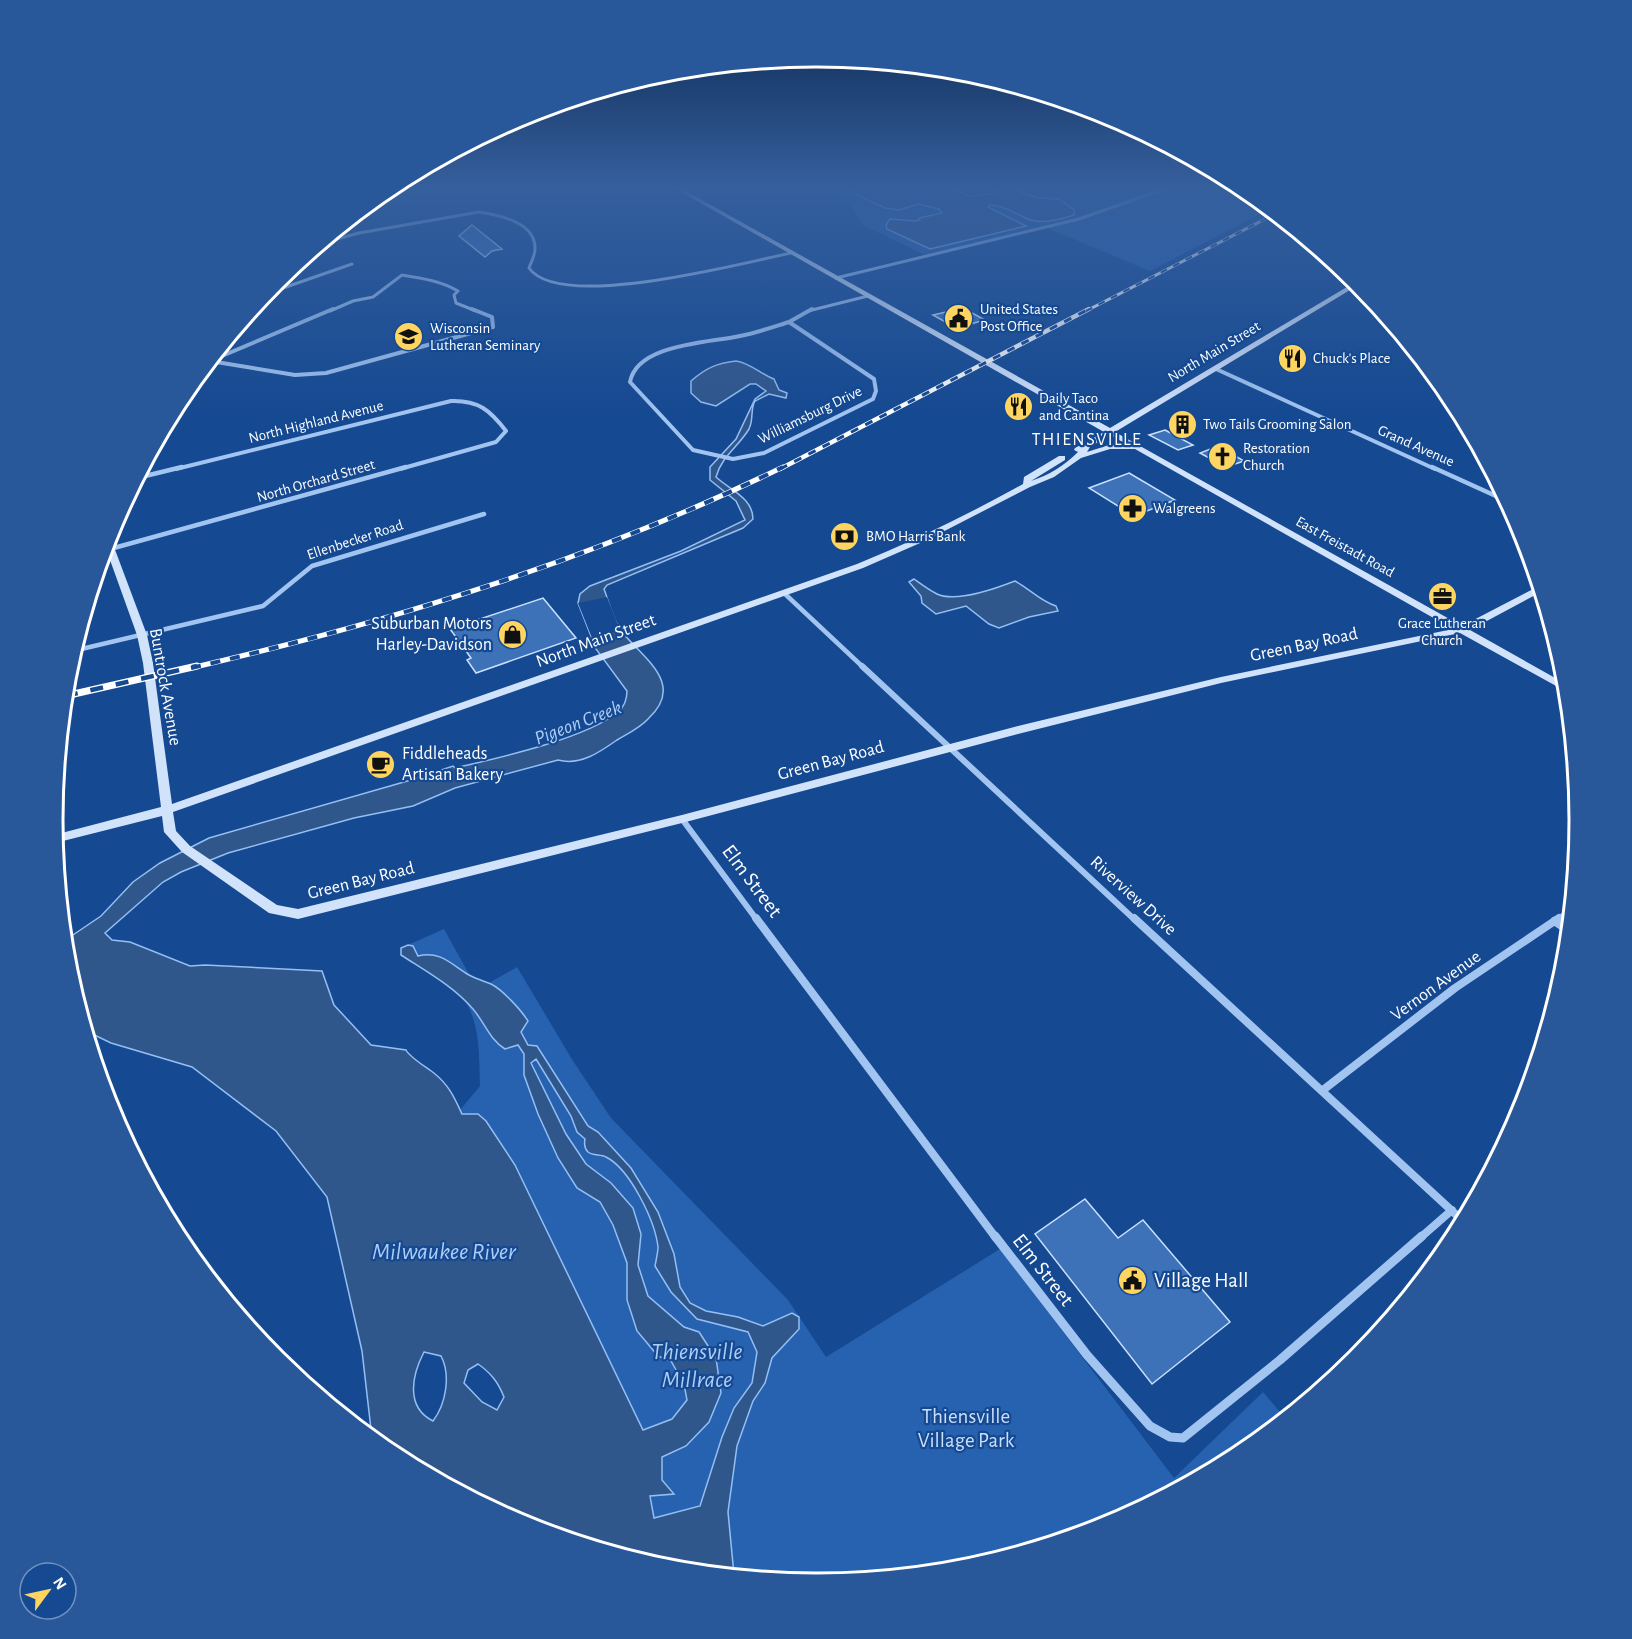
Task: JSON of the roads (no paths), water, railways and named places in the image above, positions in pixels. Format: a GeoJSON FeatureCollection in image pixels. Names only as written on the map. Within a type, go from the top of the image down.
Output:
{"type":"FeatureCollection","features":[{"type":"Feature","properties":{"kind":"street"},"geometry":{"type":"LineString","coordinates":[[531,261],[529,268],[533,274],[547,282],[568,286],[652,279],[746,261]]}},
{"type":"Feature","properties":{"kind":"street","name":"East Freistadt Road"},"geometry":{"type":"LineString","coordinates":[[807,261],[1557,682]]}},
{"type":"Feature","properties":{"kind":"street"},"geometry":{"type":"LineString","coordinates":[[836,278],[904,261]]}},
{"type":"Feature","properties":{"kind":"street"},"geometry":{"type":"LineString","coordinates":[[283,288],[352,264]]}},
{"type":"Feature","properties":{"kind":"street"},"geometry":{"type":"LineString","coordinates":[[217,364],[296,375],[326,373],[493,327],[492,317],[456,303],[454,295],[458,291],[453,288],[425,278],[402,275],[373,297],[353,301],[223,356]]}},
{"type":"Feature","properties":{"kind":"street","name":"North Main Street"},"geometry":{"type":"LineString","coordinates":[[1027,485],[1027,479],[1071,453],[1086,447],[1349,288]]}},
{"type":"Feature","properties":{"kind":"street","name":"Williamsburg Drive"},"geometry":{"type":"LineString","coordinates":[[789,322],[874,379],[876,391],[873,399],[764,453],[728,458],[693,450],[630,382],[629,376],[634,366],[670,350],[757,332],[789,322],[811,308],[868,296]]}},
{"type":"Feature","properties":{"kind":"street","name":"Grand Avenue"},"geometry":{"type":"LineString","coordinates":[[1216,369],[1496,496]]}},
{"type":"Feature","properties":{"kind":"street","name":"North Highland Avenue"},"geometry":{"type":"LineString","coordinates":[[147,476],[451,401],[468,400],[486,406],[496,417]]}},
{"type":"Feature","properties":{"kind":"street","name":"North Orchard Street"},"geometry":{"type":"LineString","coordinates":[[115,544],[496,442],[506,431],[496,417]]}},
{"type":"Feature","properties":{"kind":"street","name":"North Main Street"},"geometry":{"type":"LineString","coordinates":[[64,837],[167,810],[784,593],[916,544],[1027,485],[1039,482],[1080,457],[1086,447]]}},
{"type":"Feature","properties":{"kind":"street"},"geometry":{"type":"LineString","coordinates":[[1080,457],[1109,447],[1124,447],[1144,452]]}},
{"type":"Feature","properties":{"kind":"street","name":"Ellenbecker Road"},"geometry":{"type":"LineString","coordinates":[[83,649],[263,606],[273,601],[296,574],[312,566],[484,514]]}},
{"type":"Feature","properties":{"kind":"street","name":"Buntrock Avenue"},"geometry":{"type":"LineString","coordinates":[[111,556],[142,635],[149,670],[167,810]]}},
{"type":"Feature","properties":{"kind":"street","name":"Green Bay Road"},"geometry":{"type":"LineString","coordinates":[[167,810],[170,832],[186,849],[274,909],[298,914],[682,819],[949,748],[1221,680],[1462,630],[1533,592]]}},
{"type":"Feature","properties":{"kind":"street","name":"Riverview Drive"},"geometry":{"type":"LineString","coordinates":[[784,593],[949,748],[1457,1215]]}},
{"type":"Feature","properties":{"kind":"street","name":"Elm Street"},"geometry":{"type":"LineString","coordinates":[[682,819],[999,1242],[1087,1355],[1150,1426],[1170,1437],[1183,1438],[1280,1360],[1452,1210]]}},
{"type":"Feature","properties":{"kind":"street","name":"Vernon Avenue"},"geometry":{"type":"LineString","coordinates":[[1323,1090],[1455,988],[1563,915]]}},
{"type":"Feature","properties":{"kind":"street"},"geometry":{"type":"LineString","coordinates":[[1554,921],[1562,926]]}},
{"type":"Feature","properties":{"kind":"water","name":"Milwaukee River"},"geometry":{"type":"Polygon","coordinates":[[[736,361],[751,366],[774,379],[779,390],[787,393],[786,398],[769,394],[755,401],[749,429],[722,463],[716,477],[745,500],[753,519],[743,528],[607,585],[604,589],[619,628],[658,672],[662,683],[663,694],[659,706],[645,722],[589,757],[574,761],[558,760],[455,788],[413,806],[354,818],[228,853],[163,882],[105,933],[112,940],[130,942],[190,966],[322,971],[334,1005],[371,1045],[406,1050],[415,1060],[440,1078],[451,1092],[462,1114],[478,1114],[486,1121],[515,1165],[643,1430],[672,1419],[687,1400],[684,1384],[671,1361],[658,1356],[637,1331],[627,1300],[627,1263],[613,1225],[600,1202],[577,1188],[558,1158],[538,1114],[524,1075],[524,1054],[518,1045],[505,1049],[500,1045],[491,1036],[477,1014],[457,993],[401,955],[401,948],[408,945],[413,946],[418,956],[439,957],[469,975],[491,984],[521,1011],[528,1021],[521,1032],[528,1045],[537,1046],[588,1126],[598,1132],[631,1168],[658,1212],[674,1254],[680,1287],[690,1303],[706,1311],[738,1317],[763,1326],[792,1313],[799,1317],[799,1329],[772,1358],[765,1383],[753,1401],[737,1446],[728,1512],[733,1568],[669,1558],[574,1533],[483,1495],[439,1472],[371,1426],[362,1351],[327,1197],[276,1131],[192,1067],[111,1043],[95,1035],[77,966],[72,936],[101,916],[133,882],[160,863],[209,838],[453,766],[455,768],[494,759],[563,739],[585,731],[618,712],[625,702],[627,691],[596,649],[578,603],[580,594],[590,586],[681,551],[745,520],[736,501],[710,480],[710,467],[736,439],[755,399],[766,391],[756,384],[750,384],[716,406],[701,402],[691,393],[691,381],[707,369],[736,361]],[[536,1059],[531,1063],[566,1134],[586,1164],[611,1183],[633,1208],[641,1234],[638,1265],[648,1296],[684,1327],[699,1332],[716,1358],[721,1393],[709,1422],[686,1446],[662,1457],[662,1480],[674,1494],[650,1496],[654,1518],[700,1506],[722,1437],[734,1408],[752,1383],[757,1352],[748,1332],[697,1319],[671,1292],[655,1266],[658,1247],[656,1236],[640,1197],[624,1172],[615,1163],[604,1156],[588,1152],[585,1139],[577,1132],[571,1116],[536,1059]],[[424,1352],[414,1380],[415,1399],[418,1408],[433,1421],[444,1398],[446,1372],[441,1356],[424,1352]],[[478,1364],[468,1370],[464,1383],[482,1402],[497,1410],[504,1397],[494,1378],[478,1364]]]}},
{"type":"Feature","properties":{"kind":"water"},"geometry":{"type":"Polygon","coordinates":[[[914,579],[937,594],[955,597],[976,594],[1015,581],[1056,606],[1058,611],[1029,617],[999,628],[989,624],[966,606],[936,614],[922,603],[921,596],[909,582],[914,579]]]}},
{"type":"Feature","properties":{"kind":"railway"},"geometry":{"type":"LineString","coordinates":[[1086,311],[1182,261]]}},
{"type":"Feature","properties":{"kind":"railway"},"geometry":{"type":"LineString","coordinates":[[780,469],[1089,309]]}},
{"type":"Feature","properties":{"kind":"railway"},"geometry":{"type":"LineString","coordinates":[[191,668],[343,630],[493,584],[639,531],[783,467]]}},
{"type":"Feature","properties":{"kind":"railway"},"geometry":{"type":"LineString","coordinates":[[73,694],[197,666]]}},
{"type":"Feature","properties":{"kind":"place","name":"United States Post Office"},"geometry":{"type":"Point","coordinates":[959,318]}},
{"type":"Feature","properties":{"kind":"place","name":"Wisconsin Lutheran Seminary"},"geometry":{"type":"Point","coordinates":[409,337]}},
{"type":"Feature","properties":{"kind":"place","name":"Chuck's Place"},"geometry":{"type":"Point","coordinates":[1292,358]}},
{"type":"Feature","properties":{"kind":"place","name":"Daily Taco and Cantina"},"geometry":{"type":"Point","coordinates":[1018,407]}},
{"type":"Feature","properties":{"kind":"place","name":"Two Tails Grooming Salon"},"geometry":{"type":"Point","coordinates":[1182,424]}},
{"type":"Feature","properties":{"kind":"place","name":"Restoration Church"},"geometry":{"type":"Point","coordinates":[1222,457]}},
{"type":"Feature","properties":{"kind":"place","name":"Walgreens"},"geometry":{"type":"Point","coordinates":[1132,508]}},
{"type":"Feature","properties":{"kind":"place","name":"BMO Harris Bank"},"geometry":{"type":"Point","coordinates":[845,536]}},
{"type":"Feature","properties":{"kind":"place","name":"Grace Lutheran Church"},"geometry":{"type":"Point","coordinates":[1442,596]}},
{"type":"Feature","properties":{"kind":"place","name":"Suburban Motors Harley-Davidson"},"geometry":{"type":"Point","coordinates":[513,634]}},
{"type":"Feature","properties":{"kind":"place","name":"Fiddleheads Artisan Bakery"},"geometry":{"type":"Point","coordinates":[381,764]}},
{"type":"Feature","properties":{"kind":"place","name":"Village Hall"},"geometry":{"type":"Point","coordinates":[1133,1280]}},
{"type":"Feature","properties":{"kind":"district","name":"THIENSVILLE"},"geometry":{"type":"Point","coordinates":[1087,440]}},
{"type":"Feature","properties":{"kind":"water label","name":"Pigeon Creek"},"geometry":{"type":"Point","coordinates":[578,723]}},
{"type":"Feature","properties":{"kind":"water label","name":"Thiensville Millrace"},"geometry":{"type":"Point","coordinates":[697,1366]}},
{"type":"Feature","properties":{"kind":"park label","name":"Thiensville Village Park"},"geometry":{"type":"Point","coordinates":[966,1428]}}]}
